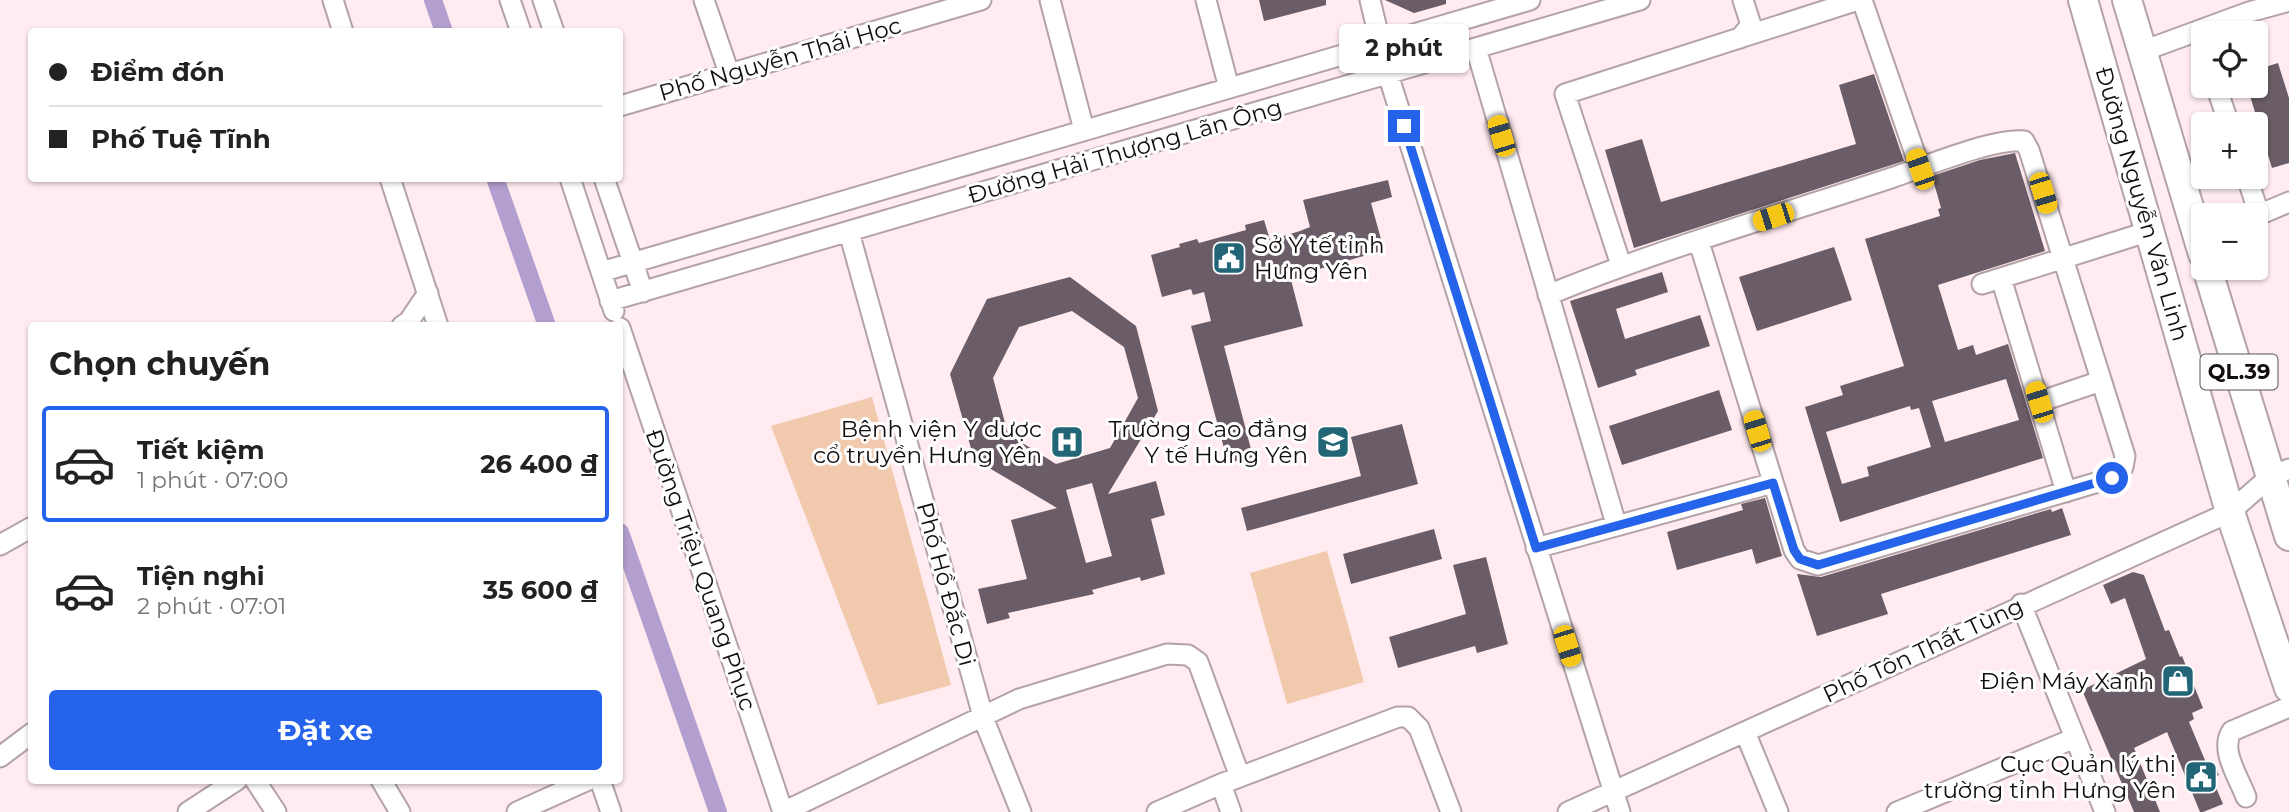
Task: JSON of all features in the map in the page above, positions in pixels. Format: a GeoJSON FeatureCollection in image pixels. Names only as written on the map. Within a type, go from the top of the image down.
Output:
{"type":"FeatureCollection","features":[{"type":"Feature","properties":{"kind":"highway","name":"Đường Nguyễn Văn Linh"},"geometry":{"type":"LineString","coordinates":[[2083,0],[2231,512],[2289,688]]}},
{"type":"Feature","properties":{"kind":"highway","name":"Đường Nguyễn Văn Linh"},"geometry":{"type":"LineString","coordinates":[[2127,0],[2191,207]]}},
{"type":"Feature","properties":{"kind":"highway","name":"Đường Nguyễn Văn Linh"},"geometry":{"type":"LineString","coordinates":[[2211,280],[2280,473],[2289,536]]}},
{"type":"Feature","properties":{"kind":"street"},"geometry":{"type":"LineString","coordinates":[[332,0],[342,28]]}},
{"type":"Feature","properties":{"kind":"street"},"geometry":{"type":"LineString","coordinates":[[510,0],[520,28]]}},
{"type":"Feature","properties":{"kind":"street"},"geometry":{"type":"LineString","coordinates":[[543,0],[553,28]]}},
{"type":"Feature","properties":{"kind":"street"},"geometry":{"type":"LineString","coordinates":[[704,0],[729,73]]}},
{"type":"Feature","properties":{"kind":"street","name":"Phố Nguyễn Thái Học"},"geometry":{"type":"LineString","coordinates":[[623,105],[981,0]]}},
{"type":"Feature","properties":{"kind":"street"},"geometry":{"type":"LineString","coordinates":[[1050,0],[1084,130]]}},
{"type":"Feature","properties":{"kind":"street"},"geometry":{"type":"LineString","coordinates":[[1206,0],[1229,88]]}},
{"type":"Feature","properties":{"kind":"street"},"geometry":{"type":"LineString","coordinates":[[1370,0],[1388,74],[1620,812]]}},
{"type":"Feature","properties":{"kind":"street","name":"Đường Hải Thượng Lãn Ông"},"geometry":{"type":"LineString","coordinates":[[601,272],[1530,0]]}},
{"type":"Feature","properties":{"kind":"street","name":"Đường Hải Thượng Lãn Ông"},"geometry":{"type":"LineString","coordinates":[[610,301],[1640,0]]}},
{"type":"Feature","properties":{"kind":"street"},"geometry":{"type":"LineString","coordinates":[[1740,38],[1751,25],[1743,0]]}},
{"type":"Feature","properties":{"kind":"street"},"geometry":{"type":"LineString","coordinates":[[1621,265],[1565,94],[1860,0],[1920,169]]}},
{"type":"Feature","properties":{"kind":"street"},"geometry":{"type":"LineString","coordinates":[[2243,21],[2289,1]]}},
{"type":"Feature","properties":{"kind":"street"},"geometry":{"type":"LineString","coordinates":[[2143,51],[2191,42]]}},
{"type":"Feature","properties":{"kind":"street"},"geometry":{"type":"LineString","coordinates":[[1476,48],[1616,524]]}},
{"type":"Feature","properties":{"kind":"street"},"geometry":{"type":"LineString","coordinates":[[1548,295],[1621,265],[2006,141],[2024,141],[2125,456],[2123,467],[2112,478],[1890,541],[1818,565],[1800,559],[1794,550],[1699,242]]}},
{"type":"Feature","properties":{"kind":"street"},"geometry":{"type":"LineString","coordinates":[[969,164],[978,194]]}},
{"type":"Feature","properties":{"kind":"street"},"geometry":{"type":"LineString","coordinates":[[391,182],[437,322]]}},
{"type":"Feature","properties":{"kind":"street","name":"Đường Triệu Quang Phục"},"geometry":{"type":"LineString","coordinates":[[571,182],[617,322]]}},
{"type":"Feature","properties":{"kind":"street"},"geometry":{"type":"LineString","coordinates":[[605,182],[643,292]]}},
{"type":"Feature","properties":{"kind":"street"},"geometry":{"type":"LineString","coordinates":[[2268,211],[2289,202]]}},
{"type":"Feature","properties":{"kind":"street"},"geometry":{"type":"LineString","coordinates":[[2066,492],[2039,402],[1991,281],[2150,231]]}},
{"type":"Feature","properties":{"kind":"street","name":"Phố Hồ Đắc Di"},"geometry":{"type":"LineString","coordinates":[[849,232],[983,716],[1021,812]]}},
{"type":"Feature","properties":{"kind":"street"},"geometry":{"type":"LineString","coordinates":[[408,322],[428,293]]}},
{"type":"Feature","properties":{"kind":"street","name":"Đường Triệu Quang Phục"},"geometry":{"type":"LineString","coordinates":[[623,339],[783,812]]}},
{"type":"Feature","properties":{"kind":"street"},"geometry":{"type":"LineString","coordinates":[[2039,402],[2101,381]]}},
{"type":"Feature","properties":{"kind":"street","name":"Phố Tôn Thất Tùng"},"geometry":{"type":"LineString","coordinates":[[1567,812],[2021,604],[2231,512],[2280,473]]}},
{"type":"Feature","properties":{"kind":"street"},"geometry":{"type":"LineString","coordinates":[[1536,548],[1773,483]]}},
{"type":"Feature","properties":{"kind":"street"},"geometry":{"type":"LineString","coordinates":[[0,545],[28,529]]}},
{"type":"Feature","properties":{"kind":"street"},"geometry":{"type":"LineString","coordinates":[[2021,604],[2105,812]]}},
{"type":"Feature","properties":{"kind":"street"},"geometry":{"type":"LineString","coordinates":[[783,812],[1018,699],[1167,654],[1188,654],[1198,662],[1230,781],[1230,812]]}},
{"type":"Feature","properties":{"kind":"street"},"geometry":{"type":"LineString","coordinates":[[2246,797],[2226,747],[2227,737],[2232,731],[2289,707]]}},
{"type":"Feature","properties":{"kind":"street"},"geometry":{"type":"LineString","coordinates":[[1157,812],[1398,717],[1408,717],[1419,729],[1451,812]]}},
{"type":"Feature","properties":{"kind":"street"},"geometry":{"type":"LineString","coordinates":[[1745,732],[1778,812]]}},
{"type":"Feature","properties":{"kind":"street"},"geometry":{"type":"LineString","coordinates":[[0,757],[28,736]]}},
{"type":"Feature","properties":{"kind":"street"},"geometry":{"type":"LineString","coordinates":[[1897,812],[2075,738]]}},
{"type":"Feature","properties":{"kind":"street"},"geometry":{"type":"LineString","coordinates":[[188,812],[231,784]]}},
{"type":"Feature","properties":{"kind":"street"},"geometry":{"type":"LineString","coordinates":[[258,784],[276,812]]}},
{"type":"Feature","properties":{"kind":"street"},"geometry":{"type":"LineString","coordinates":[[383,784],[400,812]]}},
{"type":"Feature","properties":{"kind":"street"},"geometry":{"type":"LineString","coordinates":[[517,812],[579,784]]}},
{"type":"Feature","properties":{"kind":"street"},"geometry":{"type":"LineString","coordinates":[[601,784],[611,812]]}},
{"type":"Feature","properties":{"kind":"shaded area"},"geometry":{"type":"Polygon","coordinates":[[[872,397],[951,685],[878,705],[771,426],[872,397]]]}},
{"type":"Feature","properties":{"kind":"shaded area"},"geometry":{"type":"Polygon","coordinates":[[[1327,551],[1364,682],[1287,704],[1250,573],[1327,551]]]}},
{"type":"Feature","properties":{"kind":"building"},"geometry":{"type":"Polygon","coordinates":[[[1259,0],[1326,0],[1326,5],[1264,21],[1259,0]]]}},
{"type":"Feature","properties":{"kind":"building"},"geometry":{"type":"Polygon","coordinates":[[[1385,0],[1446,0],[1446,4],[1414,13],[1385,0]]]}},
{"type":"Feature","properties":{"kind":"building"},"geometry":{"type":"Polygon","coordinates":[[[2278,63],[2289,98],[2289,163],[2272,168],[2268,155],[2268,112],[2255,112],[2251,98],[2268,98],[2268,66],[2278,63]]]}},
{"type":"Feature","properties":{"kind":"building"},"geometry":{"type":"Polygon","coordinates":[[[1874,74],[1904,161],[1634,248],[1605,150],[1642,139],[1661,202],[1856,144],[1839,85],[1874,74]]]}},
{"type":"Feature","properties":{"kind":"building"},"geometry":{"type":"Polygon","coordinates":[[[2015,153],[2045,251],[1938,285],[1958,350],[1973,345],[1976,355],[2008,344],[2043,458],[1840,522],[1805,407],[1843,395],[1840,386],[1904,366],[1865,239],[1940,216],[1938,209],[1941,208],[1932,176],[1980,160],[2015,153]],[[2006,379],[1932,401],[1945,442],[2019,420],[2006,379]],[[1910,406],[1826,432],[1842,484],[1869,476],[1867,467],[1931,447],[1919,408],[1911,410],[1910,406]]]}},
{"type":"Feature","properties":{"kind":"building"},"geometry":{"type":"Polygon","coordinates":[[[1388,180],[1392,197],[1371,203],[1384,250],[1291,280],[1303,326],[1224,346],[1253,457],[1228,463],[1191,326],[1211,321],[1204,292],[1193,295],[1191,289],[1162,297],[1151,255],[1197,239],[1199,243],[1246,230],[1245,225],[1264,220],[1270,240],[1300,231],[1310,227],[1303,200],[1388,180]]]}},
{"type":"Feature","properties":{"kind":"building"},"geometry":{"type":"Polygon","coordinates":[[[1834,247],[1852,300],[1757,331],[1739,277],[1834,247]]]}},
{"type":"Feature","properties":{"kind":"building"},"geometry":{"type":"Polygon","coordinates":[[[1662,272],[1668,292],[1616,309],[1625,339],[1700,315],[1710,346],[1635,370],[1637,375],[1598,388],[1570,301],[1662,272]]]}},
{"type":"Feature","properties":{"kind":"building"},"geometry":{"type":"Polygon","coordinates":[[[1070,277],[1136,326],[1158,411],[1108,494],[1156,481],[1165,515],[1151,519],[1165,574],[1141,581],[1140,577],[1092,590],[1094,594],[1008,613],[1010,618],[987,624],[978,589],[1027,579],[1011,520],[1057,508],[974,459],[950,374],[987,299],[1070,277]],[[1072,311],[1019,327],[993,378],[1008,434],[1056,464],[1110,448],[1138,398],[1124,347],[1072,311]],[[1092,483],[1066,490],[1086,563],[1112,556],[1092,483]]]}},
{"type":"Feature","properties":{"kind":"building"},"geometry":{"type":"Polygon","coordinates":[[[1719,390],[1732,430],[1622,465],[1609,426],[1719,390]]]}},
{"type":"Feature","properties":{"kind":"building"},"geometry":{"type":"Polygon","coordinates":[[[1402,424],[1418,484],[1247,531],[1241,508],[1361,476],[1351,437],[1402,424]]]}},
{"type":"Feature","properties":{"kind":"building"},"geometry":{"type":"Polygon","coordinates":[[[1765,498],[1782,556],[1756,564],[1752,549],[1677,570],[1667,532],[1743,510],[1741,504],[1765,498]]]}},
{"type":"Feature","properties":{"kind":"building"},"geometry":{"type":"Polygon","coordinates":[[[2062,508],[2071,535],[1881,594],[1888,614],[1817,636],[1797,574],[1821,577],[2062,508]]]}},
{"type":"Feature","properties":{"kind":"building"},"geometry":{"type":"Polygon","coordinates":[[[1434,529],[1442,559],[1351,584],[1343,554],[1434,529]]]}},
{"type":"Feature","properties":{"kind":"building"},"geometry":{"type":"Polygon","coordinates":[[[1486,557],[1508,644],[1477,653],[1475,646],[1398,668],[1389,637],[1466,614],[1453,565],[1486,557]]]}},
{"type":"Feature","properties":{"kind":"building"},"geometry":{"type":"Polygon","coordinates":[[[2133,572],[2144,575],[2165,631],[2169,630],[2180,657],[2182,656],[2203,708],[2192,713],[2194,719],[2189,722],[2207,765],[2213,763],[2219,775],[2212,778],[2223,804],[2203,812],[2200,812],[2167,732],[2134,748],[2160,812],[2134,812],[2082,690],[2146,659],[2125,598],[2111,604],[2103,585],[2133,572]]]}},
{"type":"Feature","properties":{"kind":"waterway"},"geometry":{"type":"LineString","coordinates":[[433,0],[443,28]]}},
{"type":"Feature","properties":{"kind":"waterway"},"geometry":{"type":"LineString","coordinates":[[496,182],[546,322]]}},
{"type":"Feature","properties":{"kind":"waterway"},"geometry":{"type":"LineString","coordinates":[[623,541],[718,812]]}},
{"type":"Feature","properties":{"kind":"place","name":"Sở Y tế tỉnh Hưng Yên"},"geometry":{"type":"Point","coordinates":[1229,258]}},
{"type":"Feature","properties":{"kind":"place","name":"Bệnh viện Y dược cổ truyền Hưng Yên"},"geometry":{"type":"Point","coordinates":[1067,442]}},
{"type":"Feature","properties":{"kind":"place","name":"Trường Cao đẳng Y tế Hưng Yên"},"geometry":{"type":"Point","coordinates":[1333,442]}},
{"type":"Feature","properties":{"kind":"place","name":"Điện Máy Xanh"},"geometry":{"type":"Point","coordinates":[2178,681]}},
{"type":"Feature","properties":{"kind":"place","name":"Cục Quản lý thị trường tỉnh Hưng Yên"},"geometry":{"type":"Point","coordinates":[2201,777]}},
{"type":"Feature","properties":{"kind":"route"},"geometry":{"type":"LineString","coordinates":[[1404,126],[1536,548],[1773,483],[1794,550],[1800,559],[1818,565],[1890,541],[2112,478]]}}]}
